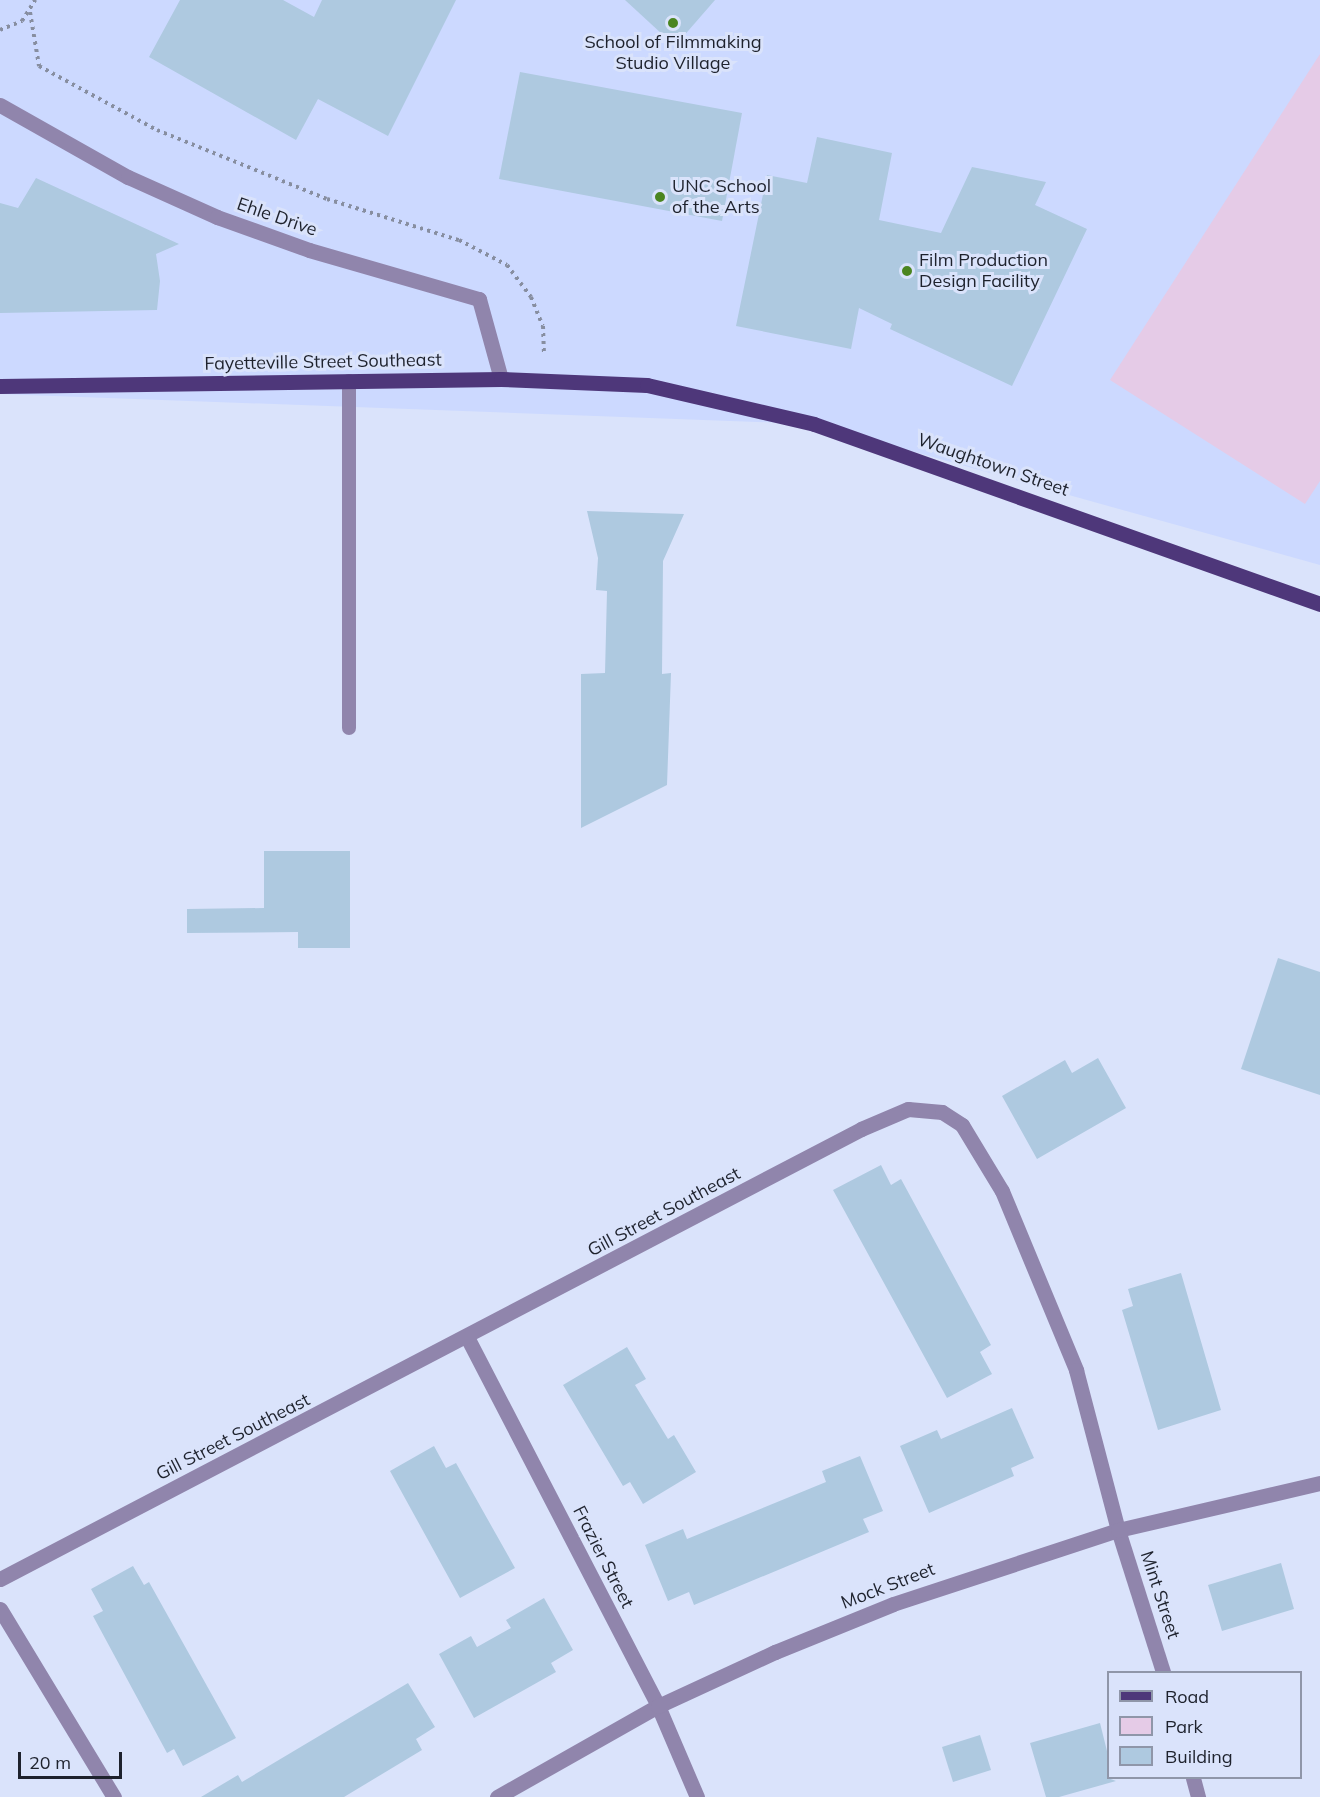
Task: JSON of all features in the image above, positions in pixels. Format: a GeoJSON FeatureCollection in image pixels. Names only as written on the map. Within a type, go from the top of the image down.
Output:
{"type":"FeatureCollection","features":[{"type":"Feature","properties":{"kind":"main road","name":"Fayetteville Street Southeast"},"geometry":{"type":"LineString","coordinates":[[0,386],[501,379],[647,385]]}},
{"type":"Feature","properties":{"kind":"main road","name":"Waughtown Street"},"geometry":{"type":"LineString","coordinates":[[647,385],[814,424],[1320,604]]}},
{"type":"Feature","properties":{"kind":"street","name":"Ehle Drive"},"geometry":{"type":"LineString","coordinates":[[0,105],[128,177],[218,217],[309,250],[478,298],[501,379]]}},
{"type":"Feature","properties":{"kind":"street","name":"Gill Street Southeast"},"geometry":{"type":"LineString","coordinates":[[0,1579],[467,1337],[861,1129],[908,1109],[942,1112],[962,1125],[975,1143],[1029,1252],[1076,1370],[1118,1530]]}},
{"type":"Feature","properties":{"kind":"street","name":"Frazier Street"},"geometry":{"type":"LineString","coordinates":[[467,1337],[658,1706],[698,1797]]}},
{"type":"Feature","properties":{"kind":"street","name":"Mock Street"},"geometry":{"type":"LineString","coordinates":[[497,1797],[658,1706],[775,1652],[892,1604],[1118,1530],[1320,1483]]}},
{"type":"Feature","properties":{"kind":"street","name":"Mint Street"},"geometry":{"type":"LineString","coordinates":[[1118,1530],[1163,1671]]}},
{"type":"Feature","properties":{"kind":"street"},"geometry":{"type":"LineString","coordinates":[[0,1609],[114,1797]]}},
{"type":"Feature","properties":{"kind":"street"},"geometry":{"type":"LineString","coordinates":[[1193,1779],[1198,1797]]}},
{"type":"Feature","properties":{"kind":"lane"},"geometry":{"type":"LineString","coordinates":[[349,381],[349,728]]}},
{"type":"Feature","properties":{"kind":"path"},"geometry":{"type":"LineString","coordinates":[[0,30],[22,21],[30,12],[35,0]]}},
{"type":"Feature","properties":{"kind":"path"},"geometry":{"type":"LineString","coordinates":[[30,12],[39,66],[216,157],[416,228]]}},
{"type":"Feature","properties":{"kind":"shaded area","name":"UNC School of the Arts"},"geometry":{"type":"Polygon","coordinates":[[[0,0],[1320,0],[1320,565],[814,424],[0,394],[0,0]]]}},
{"type":"Feature","properties":{"kind":"green space"},"geometry":{"type":"Polygon","coordinates":[[[1320,54],[1320,481],[1305,504],[1110,380],[1320,54]]]}},
{"type":"Feature","properties":{"kind":"building"},"geometry":{"type":"Polygon","coordinates":[[[180,0],[283,0],[314,17],[322,0],[456,0],[388,136],[318,99],[296,140],[149,57],[180,0]]]}},
{"type":"Feature","properties":{"kind":"building","name":"School of Filmmaking Studio Village"},"geometry":{"type":"Polygon","coordinates":[[[625,0],[715,0],[675,46],[625,0]]]}},
{"type":"Feature","properties":{"kind":"building"},"geometry":{"type":"Polygon","coordinates":[[[520,72],[742,113],[722,221],[499,179],[520,72]]]}},
{"type":"Feature","properties":{"kind":"building","name":"Film Production Design Facility"},"geometry":{"type":"Polygon","coordinates":[[[817,137],[892,153],[879,220],[941,233],[972,167],[1046,182],[1035,205],[1087,229],[1012,386],[890,329],[892,324],[859,308],[851,349],[736,326],[767,175],[807,183],[817,137]]]}},
{"type":"Feature","properties":{"kind":"building"},"geometry":{"type":"Polygon","coordinates":[[[36,178],[179,244],[156,254],[160,281],[157,310],[0,313],[0,203],[18,208],[36,178]]]}},
{"type":"Feature","properties":{"kind":"building"},"geometry":{"type":"Polygon","coordinates":[[[587,511],[684,514],[663,561],[662,674],[671,673],[667,785],[581,828],[581,674],[605,673],[607,591],[596,590],[598,558],[587,511]]]}},
{"type":"Feature","properties":{"kind":"building"},"geometry":{"type":"Polygon","coordinates":[[[264,851],[350,851],[350,948],[298,948],[298,932],[187,933],[187,909],[264,908],[264,851]]]}},
{"type":"Feature","properties":{"kind":"building"},"geometry":{"type":"Polygon","coordinates":[[[1278,958],[1320,972],[1320,1095],[1241,1069],[1278,958]]]}},
{"type":"Feature","properties":{"kind":"building"},"geometry":{"type":"Polygon","coordinates":[[[1098,1058],[1126,1108],[1037,1159],[1002,1096],[1065,1060],[1072,1073],[1098,1058]]]}},
{"type":"Feature","properties":{"kind":"building"},"geometry":{"type":"Polygon","coordinates":[[[881,1165],[891,1185],[901,1179],[991,1345],[980,1352],[992,1374],[947,1398],[833,1190],[881,1165]]]}},
{"type":"Feature","properties":{"kind":"building"},"geometry":{"type":"Polygon","coordinates":[[[1181,1273],[1221,1410],[1158,1430],[1122,1310],[1133,1306],[1128,1289],[1181,1273]]]}},
{"type":"Feature","properties":{"kind":"building"},"geometry":{"type":"Polygon","coordinates":[[[627,1347],[646,1379],[635,1385],[668,1439],[674,1435],[696,1472],[643,1504],[630,1482],[623,1486],[563,1385],[627,1347]]]}},
{"type":"Feature","properties":{"kind":"building"},"geometry":{"type":"Polygon","coordinates":[[[1012,1408],[1034,1458],[1011,1468],[1014,1476],[929,1513],[900,1446],[937,1430],[941,1439],[1012,1408]]]}},
{"type":"Feature","properties":{"kind":"building"},"geometry":{"type":"Polygon","coordinates":[[[434,1446],[446,1468],[456,1463],[515,1568],[460,1598],[390,1471],[434,1446]]]}},
{"type":"Feature","properties":{"kind":"building"},"geometry":{"type":"Polygon","coordinates":[[[860,1456],[883,1511],[863,1519],[869,1532],[694,1605],[689,1592],[668,1601],[645,1545],[683,1529],[687,1539],[826,1482],[822,1471],[860,1456]]]}},
{"type":"Feature","properties":{"kind":"building"},"geometry":{"type":"Polygon","coordinates":[[[1281,1563],[1294,1609],[1222,1631],[1208,1585],[1281,1563]]]}},
{"type":"Feature","properties":{"kind":"building"},"geometry":{"type":"Polygon","coordinates":[[[133,1566],[144,1585],[149,1582],[236,1738],[183,1766],[174,1749],[167,1753],[93,1616],[103,1611],[91,1589],[133,1566]]]}},
{"type":"Feature","properties":{"kind":"building"},"geometry":{"type":"Polygon","coordinates":[[[544,1598],[573,1650],[551,1663],[556,1672],[474,1718],[439,1654],[471,1636],[477,1647],[511,1628],[506,1620],[544,1598]]]}},
{"type":"Feature","properties":{"kind":"building"},"geometry":{"type":"Polygon","coordinates":[[[408,1683],[435,1727],[416,1739],[422,1750],[344,1797],[201,1797],[238,1775],[242,1782],[408,1683]]]}},
{"type":"Feature","properties":{"kind":"building"},"geometry":{"type":"Polygon","coordinates":[[[1100,1723],[1107,1751],[1107,1779],[1116,1781],[1059,1797],[1046,1797],[1030,1743],[1100,1723]]]}},
{"type":"Feature","properties":{"kind":"building"},"geometry":{"type":"Polygon","coordinates":[[[980,1735],[991,1770],[953,1782],[942,1747],[980,1735]]]}},
{"type":"Feature","properties":{"kind":"place","name":"School of Filmmaking Studio Village"},"geometry":{"type":"Point","coordinates":[673,23]}},
{"type":"Feature","properties":{"kind":"place","name":"UNC School of the Arts"},"geometry":{"type":"Point","coordinates":[660,197]}},
{"type":"Feature","properties":{"kind":"place","name":"Film Production Design Facility"},"geometry":{"type":"Point","coordinates":[907,271]}}]}
